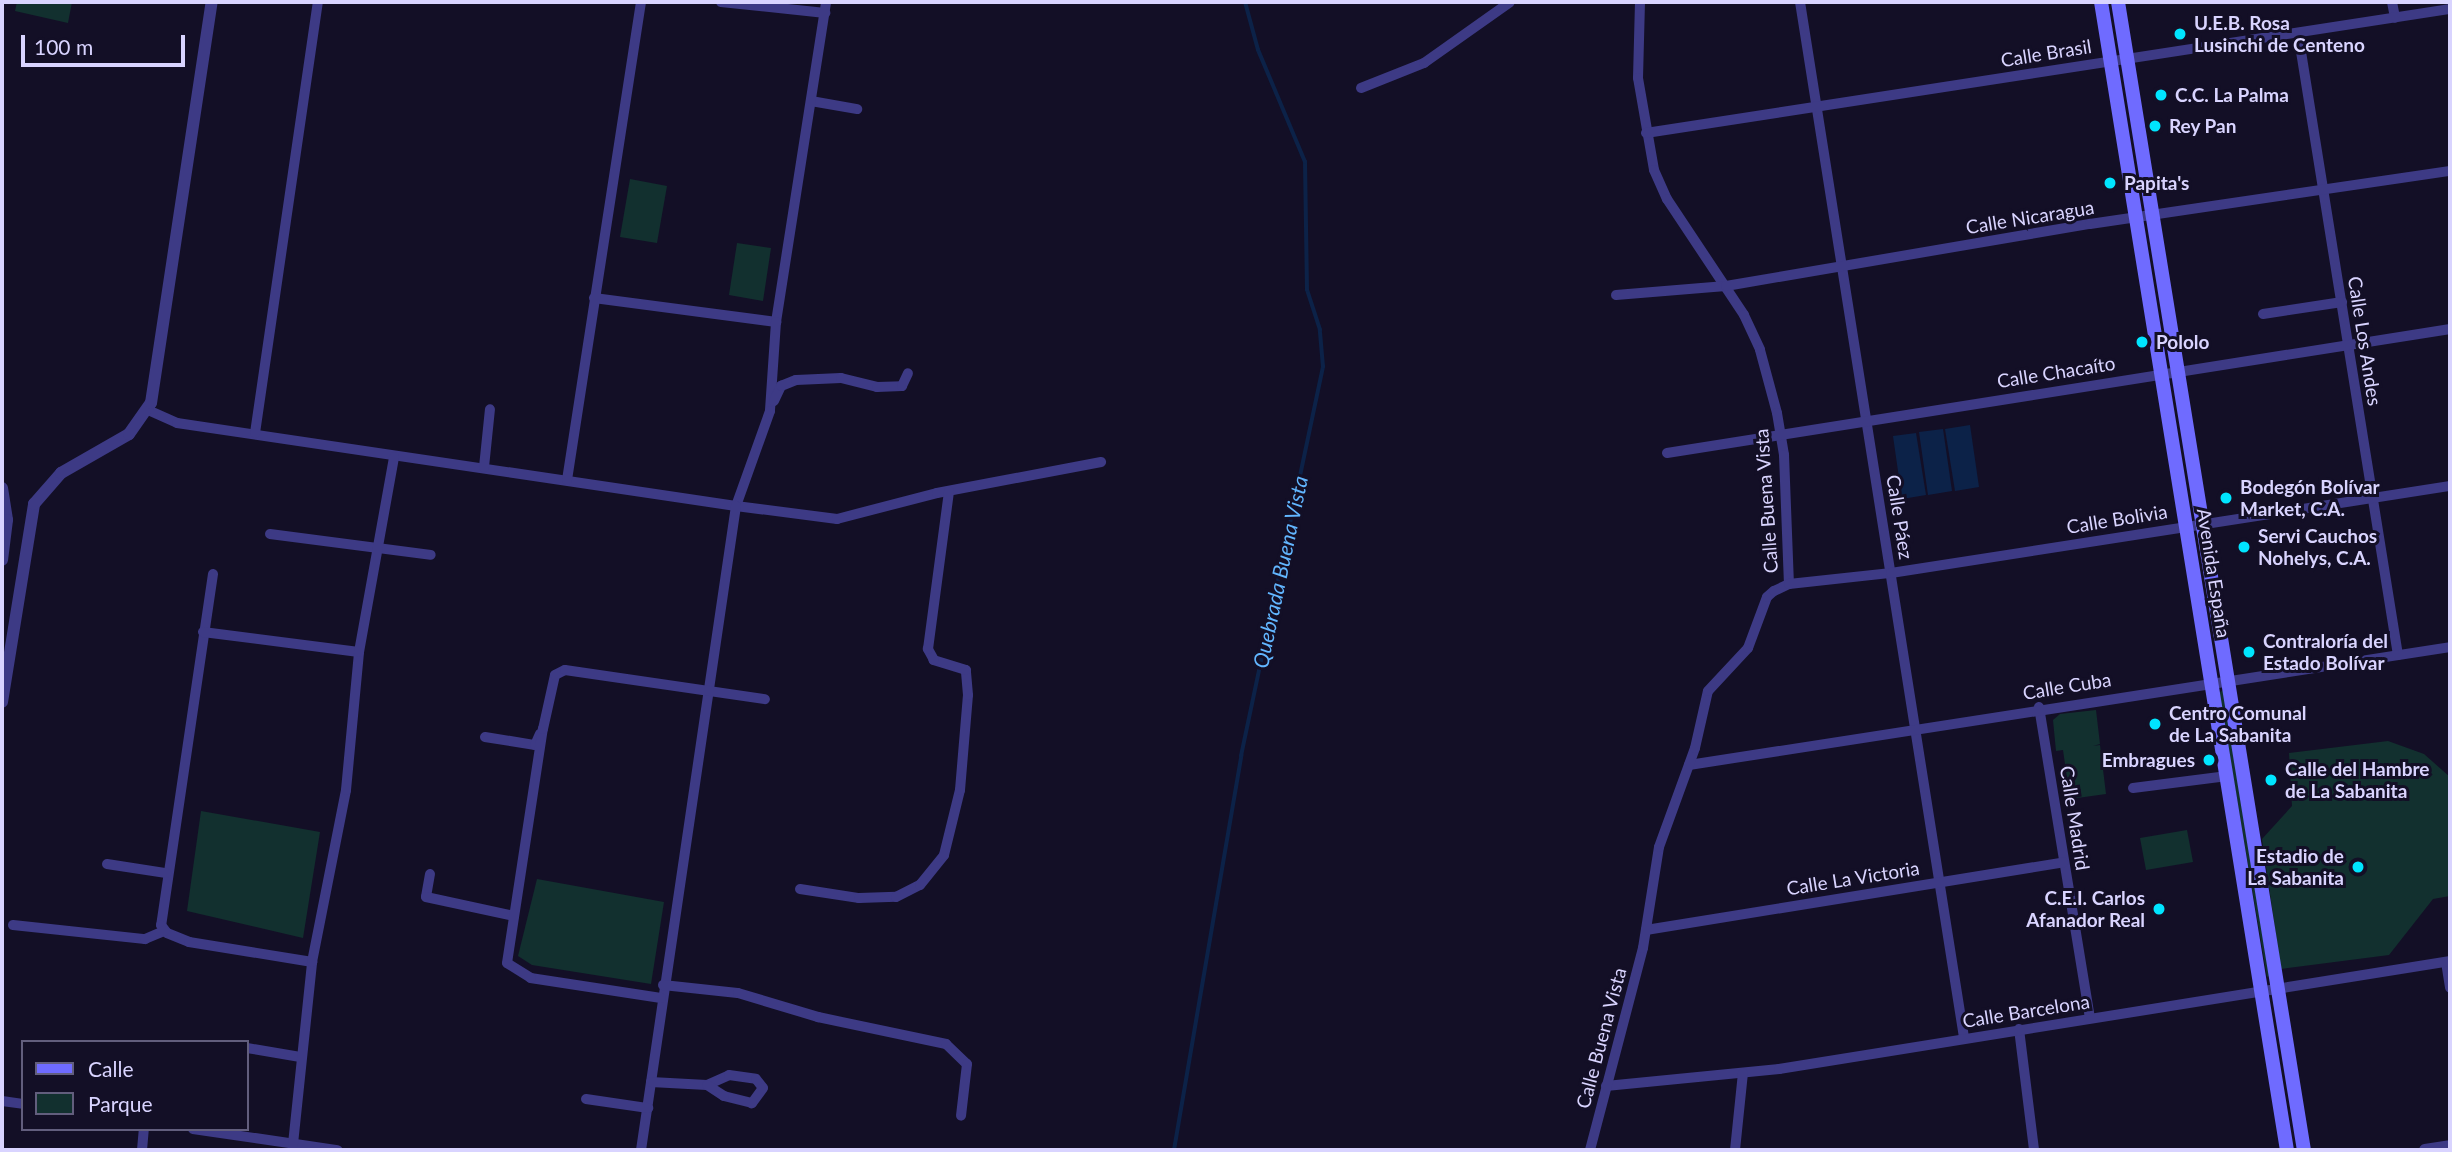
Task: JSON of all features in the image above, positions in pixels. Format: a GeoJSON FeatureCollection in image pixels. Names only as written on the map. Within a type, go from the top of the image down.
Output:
{"type":"FeatureCollection","features":[{"type":"Feature","properties":{"kind":"main road","name":"Avenida España"},"geometry":{"type":"LineString","coordinates":[[2101,2],[2287,1150]]}},
{"type":"Feature","properties":{"kind":"main road","name":"Avenida España"},"geometry":{"type":"LineString","coordinates":[[2118,2],[2304,1150]]}},
{"type":"Feature","properties":{"kind":"street"},"geometry":{"type":"LineString","coordinates":[[2,702],[34,504],[61,473],[129,434],[148,410],[212,2]]}},
{"type":"Feature","properties":{"kind":"street"},"geometry":{"type":"LineString","coordinates":[[256,433],[318,2]]}},
{"type":"Feature","properties":{"kind":"street"},"geometry":{"type":"LineString","coordinates":[[567,480],[641,2]]}},
{"type":"Feature","properties":{"kind":"street"},"geometry":{"type":"LineString","coordinates":[[722,2],[825,7],[776,322],[770,411]]}},
{"type":"Feature","properties":{"kind":"street"},"geometry":{"type":"LineString","coordinates":[[1361,88],[1424,63],[1510,2]]}},
{"type":"Feature","properties":{"kind":"street","name":"Calle Buena Vista"},"geometry":{"type":"LineString","coordinates":[[1590,1150],[1646,930],[1659,847],[1689,765],[1711,686],[1748,648],[1767,597],[1789,584],[1781,434],[1760,350],[1726,286],[1659,184],[1646,133],[1637,60],[1640,2]]}},
{"type":"Feature","properties":{"kind":"street","name":"Calle Páez"},"geometry":{"type":"LineString","coordinates":[[1800,2],[1964,1038]]}},
{"type":"Feature","properties":{"kind":"street"},"geometry":{"type":"LineString","coordinates":[[2392,2],[2395,18]]}},
{"type":"Feature","properties":{"kind":"street","name":"Calle Brasil"},"geometry":{"type":"LineString","coordinates":[[1646,133],[2450,9]]}},
{"type":"Feature","properties":{"kind":"street","name":"Calle Los Andes"},"geometry":{"type":"LineString","coordinates":[[2298,33],[2398,655]]}},
{"type":"Feature","properties":{"kind":"street"},"geometry":{"type":"LineString","coordinates":[[811,101],[857,109]]}},
{"type":"Feature","properties":{"kind":"street","name":"Calle Nicaragua"},"geometry":{"type":"LineString","coordinates":[[1616,295],[1726,286],[2136,217],[2450,171]]}},
{"type":"Feature","properties":{"kind":"street"},"geometry":{"type":"LineString","coordinates":[[594,298],[776,322]]}},
{"type":"Feature","properties":{"kind":"street"},"geometry":{"type":"LineString","coordinates":[[2263,314],[2342,302]]}},
{"type":"Feature","properties":{"kind":"street","name":"Calle Chacaíto"},"geometry":{"type":"LineString","coordinates":[[1667,453],[2450,329]]}},
{"type":"Feature","properties":{"kind":"street"},"geometry":{"type":"LineString","coordinates":[[641,1150],[706,692],[736,506],[781,386],[796,380],[841,378],[877,387],[902,386],[908,373]]}},
{"type":"Feature","properties":{"kind":"street"},"geometry":{"type":"LineString","coordinates":[[484,467],[490,409]]}},
{"type":"Feature","properties":{"kind":"street"},"geometry":{"type":"LineString","coordinates":[[148,410],[177,423],[256,433],[394,457],[484,467],[837,519],[949,491],[1101,462]]}},
{"type":"Feature","properties":{"kind":"street"},"geometry":{"type":"LineString","coordinates":[[293,1144],[312,962],[346,790],[359,652],[394,457]]}},
{"type":"Feature","properties":{"kind":"street","name":"Calle Bolivia"},"geometry":{"type":"LineString","coordinates":[[1789,584],[1891,573],[2450,486]]}},
{"type":"Feature","properties":{"kind":"street"},"geometry":{"type":"LineString","coordinates":[[2,488],[7,520],[2,560]]}},
{"type":"Feature","properties":{"kind":"street"},"geometry":{"type":"LineString","coordinates":[[800,889],[859,898],[896,897],[928,877],[947,848],[960,790],[968,695],[966,670],[934,660],[928,649],[949,491]]}},
{"type":"Feature","properties":{"kind":"street"},"geometry":{"type":"LineString","coordinates":[[270,534],[431,555]]}},
{"type":"Feature","properties":{"kind":"street"},"geometry":{"type":"LineString","coordinates":[[164,931],[161,918],[166,873],[213,574]]}},
{"type":"Feature","properties":{"kind":"street"},"geometry":{"type":"LineString","coordinates":[[203,632],[359,652]]}},
{"type":"Feature","properties":{"kind":"street","name":"Calle Cuba"},"geometry":{"type":"LineString","coordinates":[[1689,765],[1915,726],[2450,647]]}},
{"type":"Feature","properties":{"kind":"street"},"geometry":{"type":"LineString","coordinates":[[661,998],[571,986],[512,970],[507,963],[542,729],[555,675],[565,670],[765,699]]}},
{"type":"Feature","properties":{"kind":"street","name":"Calle Madrid"},"geometry":{"type":"LineString","coordinates":[[2039,707],[2090,1018]]}},
{"type":"Feature","properties":{"kind":"street"},"geometry":{"type":"LineString","coordinates":[[485,737],[535,745],[542,729]]}},
{"type":"Feature","properties":{"kind":"street"},"geometry":{"type":"LineString","coordinates":[[2133,788],[2227,776]]}},
{"type":"Feature","properties":{"kind":"street","name":"Calle La Victoria"},"geometry":{"type":"LineString","coordinates":[[1646,930],[2064,862]]}},
{"type":"Feature","properties":{"kind":"street"},"geometry":{"type":"LineString","coordinates":[[107,864],[166,873]]}},
{"type":"Feature","properties":{"kind":"street"},"geometry":{"type":"LineString","coordinates":[[430,874],[426,897],[514,916]]}},
{"type":"Feature","properties":{"kind":"street"},"geometry":{"type":"LineString","coordinates":[[13,925],[145,939],[164,931],[189,942],[312,962]]}},
{"type":"Feature","properties":{"kind":"street"},"geometry":{"type":"LineString","coordinates":[[2448,961],[2450,988]]}},
{"type":"Feature","properties":{"kind":"street","name":"Calle Barcelona"},"geometry":{"type":"LineString","coordinates":[[1606,1086],[1744,1073],[2448,961]]}},
{"type":"Feature","properties":{"kind":"street"},"geometry":{"type":"LineString","coordinates":[[663,985],[765,999],[818,1017],[910,1033],[946,1044],[967,1064],[961,1116]]}},
{"type":"Feature","properties":{"kind":"street"},"geometry":{"type":"LineString","coordinates":[[2019,1029],[2034,1150]]}},
{"type":"Feature","properties":{"kind":"street"},"geometry":{"type":"LineString","coordinates":[[248,1048],[300,1057]]}},
{"type":"Feature","properties":{"kind":"street"},"geometry":{"type":"LineString","coordinates":[[1735,1150],[1744,1073]]}},
{"type":"Feature","properties":{"kind":"street"},"geometry":{"type":"LineString","coordinates":[[651,1082],[706,1085],[729,1075],[756,1079],[763,1088],[751,1103],[724,1096],[706,1085]]}},
{"type":"Feature","properties":{"kind":"street"},"geometry":{"type":"LineString","coordinates":[[586,1099],[648,1108]]}},
{"type":"Feature","properties":{"kind":"street"},"geometry":{"type":"LineString","coordinates":[[2,1101],[21,1104]]}},
{"type":"Feature","properties":{"kind":"street"},"geometry":{"type":"LineString","coordinates":[[142,1150],[145,1131]]}},
{"type":"Feature","properties":{"kind":"street"},"geometry":{"type":"LineString","coordinates":[[206,1131],[337,1150]]}},
{"type":"Feature","properties":{"kind":"street"},"geometry":{"type":"LineString","coordinates":[[2425,1150],[2450,1146]]}},
{"type":"Feature","properties":{"kind":"green space"},"geometry":{"type":"Polygon","coordinates":[[[17,2],[72,2],[68,23],[15,11],[17,2]]]}},
{"type":"Feature","properties":{"kind":"green space"},"geometry":{"type":"Polygon","coordinates":[[[630,179],[667,186],[657,243],[620,237],[630,179]]]}},
{"type":"Feature","properties":{"kind":"green space"},"geometry":{"type":"Polygon","coordinates":[[[737,243],[771,248],[763,301],[729,295],[737,243]]]}},
{"type":"Feature","properties":{"kind":"green space"},"geometry":{"type":"Polygon","coordinates":[[[2223,690],[2269,976],[2267,977],[2219,693],[2223,690]]]}},
{"type":"Feature","properties":{"kind":"green space"},"geometry":{"type":"Polygon","coordinates":[[[2096,710],[2100,744],[2093,746],[2100,745],[2106,794],[2070,799],[2063,750],[2056,751],[2053,720],[2060,714],[2096,710]]]}},
{"type":"Feature","properties":{"kind":"green space","name":"Estadio de La Sabanita"},"geometry":{"type":"Polygon","coordinates":[[[2388,741],[2424,754],[2450,777],[2450,896],[2433,899],[2389,955],[2281,969],[2262,839],[2292,806],[2289,753],[2388,741]]]}},
{"type":"Feature","properties":{"kind":"green space"},"geometry":{"type":"Polygon","coordinates":[[[201,811],[320,832],[303,938],[187,911],[201,811]]]}},
{"type":"Feature","properties":{"kind":"green space"},"geometry":{"type":"Polygon","coordinates":[[[2187,830],[2193,862],[2146,870],[2140,838],[2187,830]]]}},
{"type":"Feature","properties":{"kind":"green space"},"geometry":{"type":"Polygon","coordinates":[[[537,879],[664,902],[651,984],[532,965],[518,956],[537,879]]]}},
{"type":"Feature","properties":{"kind":"water"},"geometry":{"type":"Polygon","coordinates":[[[1970,425],[1979,487],[1955,491],[1945,429],[1970,425]]]}},
{"type":"Feature","properties":{"kind":"water"},"geometry":{"type":"Polygon","coordinates":[[[1943,429],[1952,491],[1928,495],[1919,432],[1943,429]]]}},
{"type":"Feature","properties":{"kind":"water"},"geometry":{"type":"Polygon","coordinates":[[[1916,433],[1926,495],[1902,499],[1893,436],[1916,433]]]}},
{"type":"Feature","properties":{"kind":"waterway","name":"Quebrada Buena Vista"},"geometry":{"type":"LineString","coordinates":[[1174,1150],[1241,756],[1323,367],[1320,330],[1307,290],[1305,162],[1258,50],[1245,2]]}},
{"type":"Feature","properties":{"kind":"place","name":"U.E.B. Rosa Lusinchi de Centeno"},"geometry":{"type":"Point","coordinates":[2180,34]}},
{"type":"Feature","properties":{"kind":"place","name":"C.C. La Palma"},"geometry":{"type":"Point","coordinates":[2161,95]}},
{"type":"Feature","properties":{"kind":"place","name":"Rey Pan"},"geometry":{"type":"Point","coordinates":[2155,126]}},
{"type":"Feature","properties":{"kind":"place","name":"Papita's"},"geometry":{"type":"Point","coordinates":[2110,183]}},
{"type":"Feature","properties":{"kind":"place","name":"Pololo"},"geometry":{"type":"Point","coordinates":[2142,342]}},
{"type":"Feature","properties":{"kind":"place","name":"Bodegón Bolívar Market, C.A."},"geometry":{"type":"Point","coordinates":[2226,498]}},
{"type":"Feature","properties":{"kind":"place","name":"Servi Cauchos Nohelys, C.A."},"geometry":{"type":"Point","coordinates":[2244,547]}},
{"type":"Feature","properties":{"kind":"place","name":"Contraloría del Estado Bolívar"},"geometry":{"type":"Point","coordinates":[2249,652]}},
{"type":"Feature","properties":{"kind":"place","name":"Centro Comunal de La Sabanita"},"geometry":{"type":"Point","coordinates":[2155,724]}},
{"type":"Feature","properties":{"kind":"place","name":"Embragues"},"geometry":{"type":"Point","coordinates":[2209,760]}},
{"type":"Feature","properties":{"kind":"place","name":"Calle del Hambre de La Sabanita"},"geometry":{"type":"Point","coordinates":[2271,780]}},
{"type":"Feature","properties":{"kind":"place","name":"Estadio de La Sabanita"},"geometry":{"type":"Point","coordinates":[2358,867]}},
{"type":"Feature","properties":{"kind":"place","name":"C.E.I. Carlos Afanador Real"},"geometry":{"type":"Point","coordinates":[2159,909]}}]}
